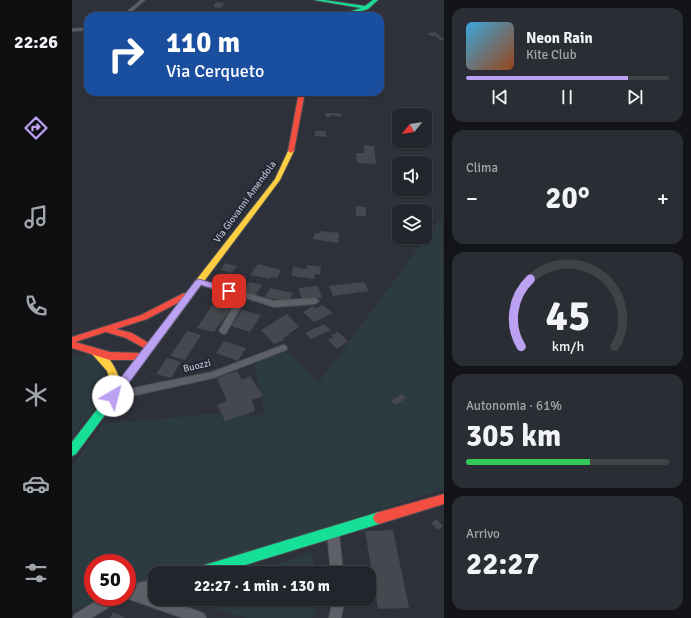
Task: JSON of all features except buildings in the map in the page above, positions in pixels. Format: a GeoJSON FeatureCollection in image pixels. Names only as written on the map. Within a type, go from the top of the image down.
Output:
{"type":"FeatureCollection","features":[{"type":"Feature","properties":{"kind":"main road"},"geometry":{"type":"LineString","coordinates":[[316,0],[366,5]]}},
{"type":"Feature","properties":{"kind":"main road"},"geometry":{"type":"LineString","coordinates":[[349,12],[366,5]]}},
{"type":"Feature","properties":{"kind":"main road","name":"Via Giovanni Amendola"},"geometry":{"type":"LineString","coordinates":[[72,451],[284,169],[295,139],[301,96]]}},
{"type":"Feature","properties":{"kind":"main road"},"geometry":{"type":"LineString","coordinates":[[72,340],[150,316],[191,292]]}},
{"type":"Feature","properties":{"kind":"main road"},"geometry":{"type":"LineString","coordinates":[[103,331],[129,335],[149,347]]}},
{"type":"Feature","properties":{"kind":"main road"},"geometry":{"type":"LineString","coordinates":[[72,345],[97,353],[123,357],[142,357]]}},
{"type":"Feature","properties":{"kind":"main road"},"geometry":{"type":"LineString","coordinates":[[97,353],[112,370],[115,392]]}},
{"type":"Feature","properties":{"kind":"main road"},"geometry":{"type":"LineString","coordinates":[[222,566],[444,499]]}},
{"type":"Feature","properties":{"kind":"street"},"geometry":{"type":"LineString","coordinates":[[129,12],[143,0]]}},
{"type":"Feature","properties":{"kind":"street"},"geometry":{"type":"LineString","coordinates":[[72,30],[84,29]]}},
{"type":"Feature","properties":{"kind":"street"},"geometry":{"type":"LineString","coordinates":[[199,282],[274,304],[315,301]]}},
{"type":"Feature","properties":{"kind":"street"},"geometry":{"type":"LineString","coordinates":[[223,331],[244,295]]}},
{"type":"Feature","properties":{"kind":"street","name":"Buozzi"},"geometry":{"type":"LineString","coordinates":[[115,392],[213,375],[283,348]]}},
{"type":"Feature","properties":{"kind":"street"},"geometry":{"type":"LineString","coordinates":[[333,533],[336,566]]}},
{"type":"Feature","properties":{"kind":"street"},"geometry":{"type":"LineString","coordinates":[[136,590],[148,587]]}},
{"type":"Feature","properties":{"kind":"street"},"geometry":{"type":"LineString","coordinates":[[136,596],[200,618]]}},
{"type":"Feature","properties":{"kind":"street"},"geometry":{"type":"LineString","coordinates":[[79,618],[100,606]]}},
{"type":"Feature","properties":{"kind":"street"},"geometry":{"type":"LineString","coordinates":[[334,618],[338,606]]}},
{"type":"Feature","properties":{"kind":"shaded area"},"geometry":{"type":"Polygon","coordinates":[[[443,215],[444,489],[208,566],[148,566],[148,585],[136,589],[136,554],[84,554],[84,606],[72,610],[72,467],[102,424],[211,414],[265,415],[254,363],[288,351],[318,383],[421,244],[432,244],[432,230],[443,215]]]}},
{"type":"Feature","properties":{"kind":"shaded area"},"geometry":{"type":"Polygon","coordinates":[[[91,354],[112,386],[72,437],[72,357],[91,354]]]}},
{"type":"Feature","properties":{"kind":"shaded area"},"geometry":{"type":"Polygon","coordinates":[[[312,552],[315,566],[273,566],[312,552]]]}},
{"type":"Feature","properties":{"kind":"shaded area"},"geometry":{"type":"Polygon","coordinates":[[[207,606],[319,606],[311,618],[247,618],[207,606]]]}},
{"type":"Feature","properties":{"kind":"traffic: fast"},"geometry":{"type":"LineString","coordinates":[[316,0],[367,8]]}},
{"type":"Feature","properties":{"kind":"traffic: fast"},"geometry":{"type":"LineString","coordinates":[[353,12],[364,9],[376,0]]}},
{"type":"Feature","properties":{"kind":"traffic: fast"},"geometry":{"type":"LineString","coordinates":[[72,451],[196,286]]}},
{"type":"Feature","properties":{"kind":"traffic: fast"},"geometry":{"type":"LineString","coordinates":[[221,566],[379,518]]}},
{"type":"Feature","properties":{"kind":"traffic: slow"},"geometry":{"type":"LineString","coordinates":[[196,286],[278,179],[291,151]]}},
{"type":"Feature","properties":{"kind":"traffic: slow"},"geometry":{"type":"LineString","coordinates":[[97,354],[111,369],[118,389]]}},
{"type":"Feature","properties":{"kind":"traffic: jam"},"geometry":{"type":"LineString","coordinates":[[291,151],[301,96]]}},
{"type":"Feature","properties":{"kind":"traffic: jam"},"geometry":{"type":"LineString","coordinates":[[72,340],[144,317],[184,296]]}},
{"type":"Feature","properties":{"kind":"traffic: jam"},"geometry":{"type":"LineString","coordinates":[[110,331],[129,335],[149,347]]}},
{"type":"Feature","properties":{"kind":"traffic: jam"},"geometry":{"type":"LineString","coordinates":[[72,345],[110,356],[142,357]]}},
{"type":"Feature","properties":{"kind":"traffic: jam"},"geometry":{"type":"LineString","coordinates":[[379,518],[444,499]]}},
{"type":"Feature","properties":{"kind":"route"},"geometry":{"type":"LineString","coordinates":[[113,396],[199,282],[229,291]]}}]}
